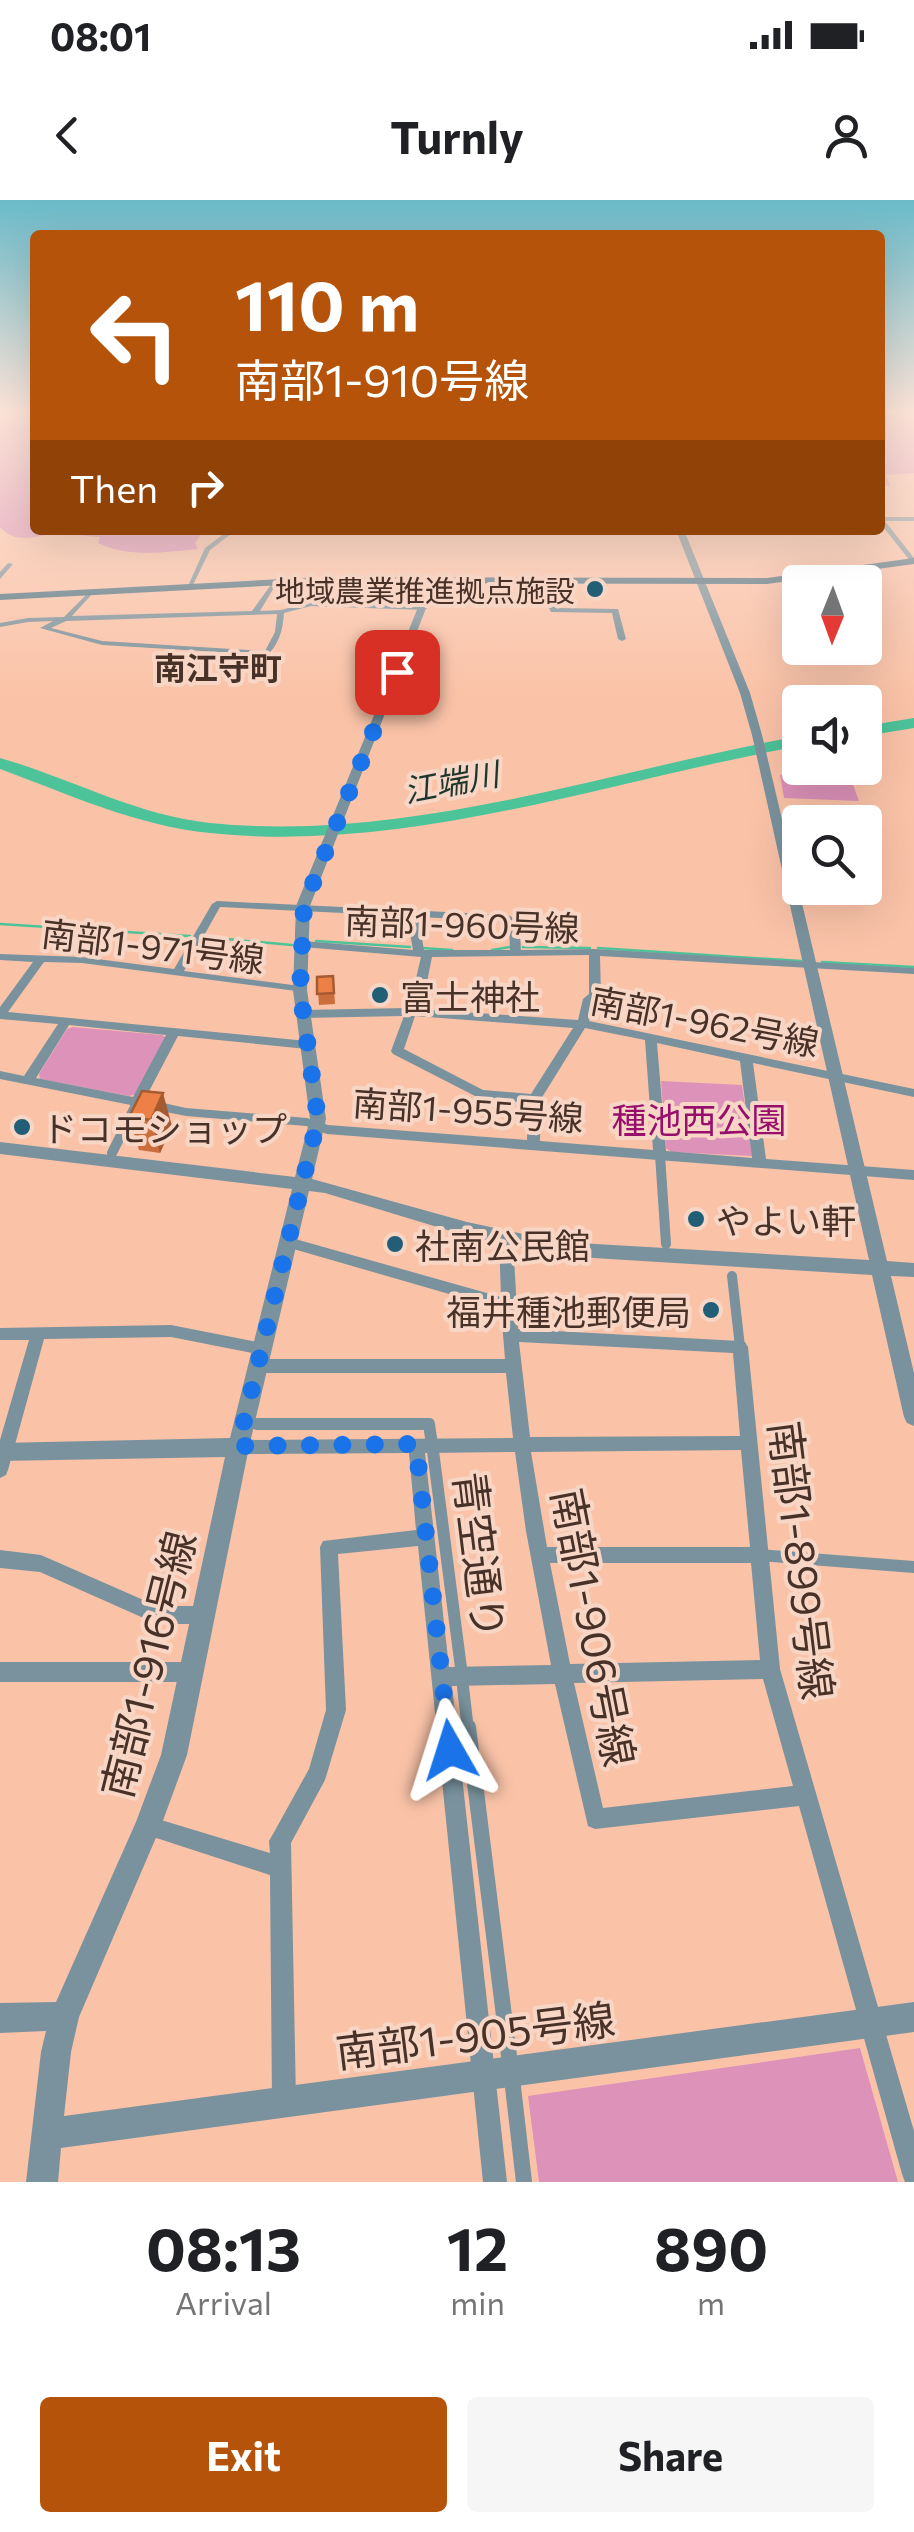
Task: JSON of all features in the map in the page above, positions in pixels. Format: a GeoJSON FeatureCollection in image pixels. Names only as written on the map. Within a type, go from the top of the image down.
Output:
{"type":"FeatureCollection","features":[{"type":"Feature","properties":{"kind":"main road"},"geometry":{"type":"LineString","coordinates":[[0,597],[275,581],[786,580],[913,561]]}},
{"type":"Feature","properties":{"kind":"street"},"geometry":{"type":"LineString","coordinates":[[885,519],[911,520]]}},
{"type":"Feature","properties":{"kind":"street"},"geometry":{"type":"LineString","coordinates":[[885,525],[913,561]]}},
{"type":"Feature","properties":{"kind":"street"},"geometry":{"type":"LineString","coordinates":[[190,585],[204,551],[226,535]]}},
{"type":"Feature","properties":{"kind":"street"},"geometry":{"type":"LineString","coordinates":[[682,535],[757,735],[782,825]]}},
{"type":"Feature","properties":{"kind":"street"},"geometry":{"type":"LineString","coordinates":[[0,577],[10,564]]}},
{"type":"Feature","properties":{"kind":"street"},"geometry":{"type":"LineString","coordinates":[[317,1126],[300,990],[304,906],[433,580]]}},
{"type":"Feature","properties":{"kind":"street"},"geometry":{"type":"LineString","coordinates":[[254,612],[275,581]]}},
{"type":"Feature","properties":{"kind":"street"},"geometry":{"type":"LineString","coordinates":[[537,581],[554,610],[615,611],[622,639]]}},
{"type":"Feature","properties":{"kind":"street"},"geometry":{"type":"LineString","coordinates":[[92,591],[65,620],[44,628],[102,643],[266,652],[279,632],[281,612]]}},
{"type":"Feature","properties":{"kind":"street"},"geometry":{"type":"LineString","coordinates":[[0,625],[281,612],[311,604],[424,608]]}},
{"type":"Feature","properties":{"kind":"street"},"geometry":{"type":"LineString","coordinates":[[177,972],[217,904],[508,918],[514,925],[516,952]]}},
{"type":"Feature","properties":{"kind":"street"},"geometry":{"type":"LineString","coordinates":[[800,905],[810,966],[914,1416]]}},
{"type":"Feature","properties":{"kind":"street"},"geometry":{"type":"LineString","coordinates":[[412,916],[426,967],[397,1052],[482,1094],[535,1099]]}},
{"type":"Feature","properties":{"kind":"street","name":"南部1-960号線"},"geometry":{"type":"LineString","coordinates":[[303,944],[423,952],[594,952],[594,995],[581,1024],[535,1099],[533,1143]]}},
{"type":"Feature","properties":{"kind":"street"},"geometry":{"type":"LineString","coordinates":[[594,952],[914,970]]}},
{"type":"Feature","properties":{"kind":"street","name":"南部1-971号線"},"geometry":{"type":"LineString","coordinates":[[0,957],[82,960],[300,990]]}},
{"type":"Feature","properties":{"kind":"street"},"geometry":{"type":"LineString","coordinates":[[40,958],[0,1015],[307,1045]]}},
{"type":"Feature","properties":{"kind":"street","name":"南部1-962号線"},"geometry":{"type":"LineString","coordinates":[[302,1014],[411,1012],[581,1024],[914,1093]]}},
{"type":"Feature","properties":{"kind":"street"},"geometry":{"type":"LineString","coordinates":[[28,1080],[66,1022]]}},
{"type":"Feature","properties":{"kind":"street"},"geometry":{"type":"LineString","coordinates":[[112,1152],[174,1032]]}},
{"type":"Feature","properties":{"kind":"street"},"geometry":{"type":"LineString","coordinates":[[651,1038],[666,1244]]}},
{"type":"Feature","properties":{"kind":"street"},"geometry":{"type":"LineString","coordinates":[[746,1057],[760,1164]]}},
{"type":"Feature","properties":{"kind":"street","name":"南部1-955号線"},"geometry":{"type":"LineString","coordinates":[[0,1075],[186,1112],[914,1175]]}},
{"type":"Feature","properties":{"kind":"street","name":"南部1-916号線"},"geometry":{"type":"LineString","coordinates":[[42,2182],[56,2052],[65,2016],[148,1826],[174,1754],[238,1446],[317,1126]]}},
{"type":"Feature","properties":{"kind":"street"},"geometry":{"type":"LineString","coordinates":[[0,1148],[303,1183],[506,1239],[561,1250],[914,1270]]}},
{"type":"Feature","properties":{"kind":"street","name":"南部1-906号線"},"geometry":{"type":"LineString","coordinates":[[506,1239],[522,1444],[562,1674],[595,1819],[805,1795]]}},
{"type":"Feature","properties":{"kind":"street"},"geometry":{"type":"LineString","coordinates":[[288,1242],[510,1306]]}},
{"type":"Feature","properties":{"kind":"street"},"geometry":{"type":"LineString","coordinates":[[512,1336],[740,1346],[732,1276]]}},
{"type":"Feature","properties":{"kind":"street"},"geometry":{"type":"LineString","coordinates":[[0,1334],[171,1331],[260,1357],[514,1366]]}},
{"type":"Feature","properties":{"kind":"street"},"geometry":{"type":"LineString","coordinates":[[38,1334],[2,1458],[238,1446],[749,1444]]}},
{"type":"Feature","properties":{"kind":"street","name":"南部1-899号線"},"geometry":{"type":"LineString","coordinates":[[740,1346],[770,1669],[914,2174]]}},
{"type":"Feature","properties":{"kind":"street","name":"青空通り"},"geometry":{"type":"LineString","coordinates":[[257,1424],[429,1424],[427,1444],[452,1672]]}},
{"type":"Feature","properties":{"kind":"street"},"geometry":{"type":"LineString","coordinates":[[427,1444],[426,1537],[452,1672],[495,2182]]}},
{"type":"Feature","properties":{"kind":"street"},"geometry":{"type":"LineString","coordinates":[[284,2101],[280,1841],[318,1773],[336,1710],[329,1547],[426,1537]]}},
{"type":"Feature","properties":{"kind":"street"},"geometry":{"type":"LineString","coordinates":[[540,1555],[760,1555],[914,1568]]}},
{"type":"Feature","properties":{"kind":"street"},"geometry":{"type":"LineString","coordinates":[[0,1559],[41,1564],[157,1615],[203,1614]]}},
{"type":"Feature","properties":{"kind":"street"},"geometry":{"type":"LineString","coordinates":[[452,1672],[562,1674],[770,1669]]}},
{"type":"Feature","properties":{"kind":"street"},"geometry":{"type":"LineString","coordinates":[[0,1672],[192,1672]]}},
{"type":"Feature","properties":{"kind":"street","name":"青空通り"},"geometry":{"type":"LineString","coordinates":[[463,1687],[509,2056]]}},
{"type":"Feature","properties":{"kind":"street"},"geometry":{"type":"LineString","coordinates":[[148,1826],[279,1867]]}},
{"type":"Feature","properties":{"kind":"street"},"geometry":{"type":"LineString","coordinates":[[0,2018],[65,2016]]}},
{"type":"Feature","properties":{"kind":"street","name":"南部1-905号線"},"geometry":{"type":"LineString","coordinates":[[47,2134],[914,2017]]}},
{"type":"Feature","properties":{"kind":"street"},"geometry":{"type":"LineString","coordinates":[[513,2087],[524,2182]]}},
{"type":"Feature","properties":{"kind":"green space"},"geometry":{"type":"Polygon","coordinates":[[[0,506],[30,506],[30,535],[48,535],[15,537],[0,527],[0,506]]]}},
{"type":"Feature","properties":{"kind":"green space"},"geometry":{"type":"Polygon","coordinates":[[[82,535],[201,535],[195,543],[198,549],[160,552],[110,548],[98,543],[100,537],[82,535]]]}},
{"type":"Feature","properties":{"kind":"green space"},"geometry":{"type":"Polygon","coordinates":[[[780,775],[782,785],[853,785],[859,801],[784,798],[780,775]]]}},
{"type":"Feature","properties":{"kind":"green space"},"geometry":{"type":"Polygon","coordinates":[[[67,1029],[166,1038],[136,1094],[129,1096],[40,1079],[39,1074],[67,1029]]]}},
{"type":"Feature","properties":{"kind":"green space","name":"種池西公園"},"geometry":{"type":"Polygon","coordinates":[[[661,1081],[742,1085],[752,1156],[671,1152],[666,1148],[661,1081]]]}},
{"type":"Feature","properties":{"kind":"green space"},"geometry":{"type":"Polygon","coordinates":[[[860,2048],[898,2182],[539,2182],[528,2096],[860,2048]]]}},
{"type":"Feature","properties":{"kind":"building"},"geometry":{"type":"Polygon","coordinates":[[[333,976],[334,993],[317,994],[317,977],[333,976]]]}},
{"type":"Feature","properties":{"kind":"building"},"geometry":{"type":"Polygon","coordinates":[[[142,1091],[163,1093],[151,1120],[129,1117],[142,1091]]]}},
{"type":"Feature","properties":{"kind":"waterway","name":"江端川"},"geometry":{"type":"LineString","coordinates":[[882,728],[914,723]]}},
{"type":"Feature","properties":{"kind":"waterway","name":"江端川"},"geometry":{"type":"LineString","coordinates":[[0,763],[156,818],[210,828],[286,832],[434,818],[782,744]]}},
{"type":"Feature","properties":{"kind":"waterway"},"geometry":{"type":"LineString","coordinates":[[0,924],[190,936]]}},
{"type":"Feature","properties":{"kind":"waterway"},"geometry":{"type":"LineString","coordinates":[[205,937],[292,945]]}},
{"type":"Feature","properties":{"kind":"waterway"},"geometry":{"type":"LineString","coordinates":[[316,941],[410,947]]}},
{"type":"Feature","properties":{"kind":"waterway"},"geometry":{"type":"LineString","coordinates":[[492,950],[510,947]]}},
{"type":"Feature","properties":{"kind":"waterway"},"geometry":{"type":"LineString","coordinates":[[523,947],[590,948]]}},
{"type":"Feature","properties":{"kind":"waterway"},"geometry":{"type":"LineString","coordinates":[[422,948],[452,950]]}},
{"type":"Feature","properties":{"kind":"waterway"},"geometry":{"type":"LineString","coordinates":[[598,948],[801,961]]}},
{"type":"Feature","properties":{"kind":"waterway"},"geometry":{"type":"LineString","coordinates":[[822,962],[914,967]]}},
{"type":"Feature","properties":{"kind":"place","name":"地域農業推進拠点施設"},"geometry":{"type":"Point","coordinates":[595,589]}},
{"type":"Feature","properties":{"kind":"place","name":"富士神社"},"geometry":{"type":"Point","coordinates":[380,995]}},
{"type":"Feature","properties":{"kind":"place","name":"ドコモショップ"},"geometry":{"type":"Point","coordinates":[22,1127]}},
{"type":"Feature","properties":{"kind":"place","name":"やよい軒"},"geometry":{"type":"Point","coordinates":[696,1219]}},
{"type":"Feature","properties":{"kind":"place","name":"社南公民館"},"geometry":{"type":"Point","coordinates":[395,1244]}},
{"type":"Feature","properties":{"kind":"place","name":"福井種池郵便局"},"geometry":{"type":"Point","coordinates":[711,1310]}},
{"type":"Feature","properties":{"kind":"district","name":"南江守町"},"geometry":{"type":"Point","coordinates":[218,667]}},
{"type":"Feature","properties":{"kind":"route"},"geometry":{"type":"LineString","coordinates":[[397,672],[304,906],[300,990],[318,1119],[238,1446],[416,1444],[450,1750]]}}]}
